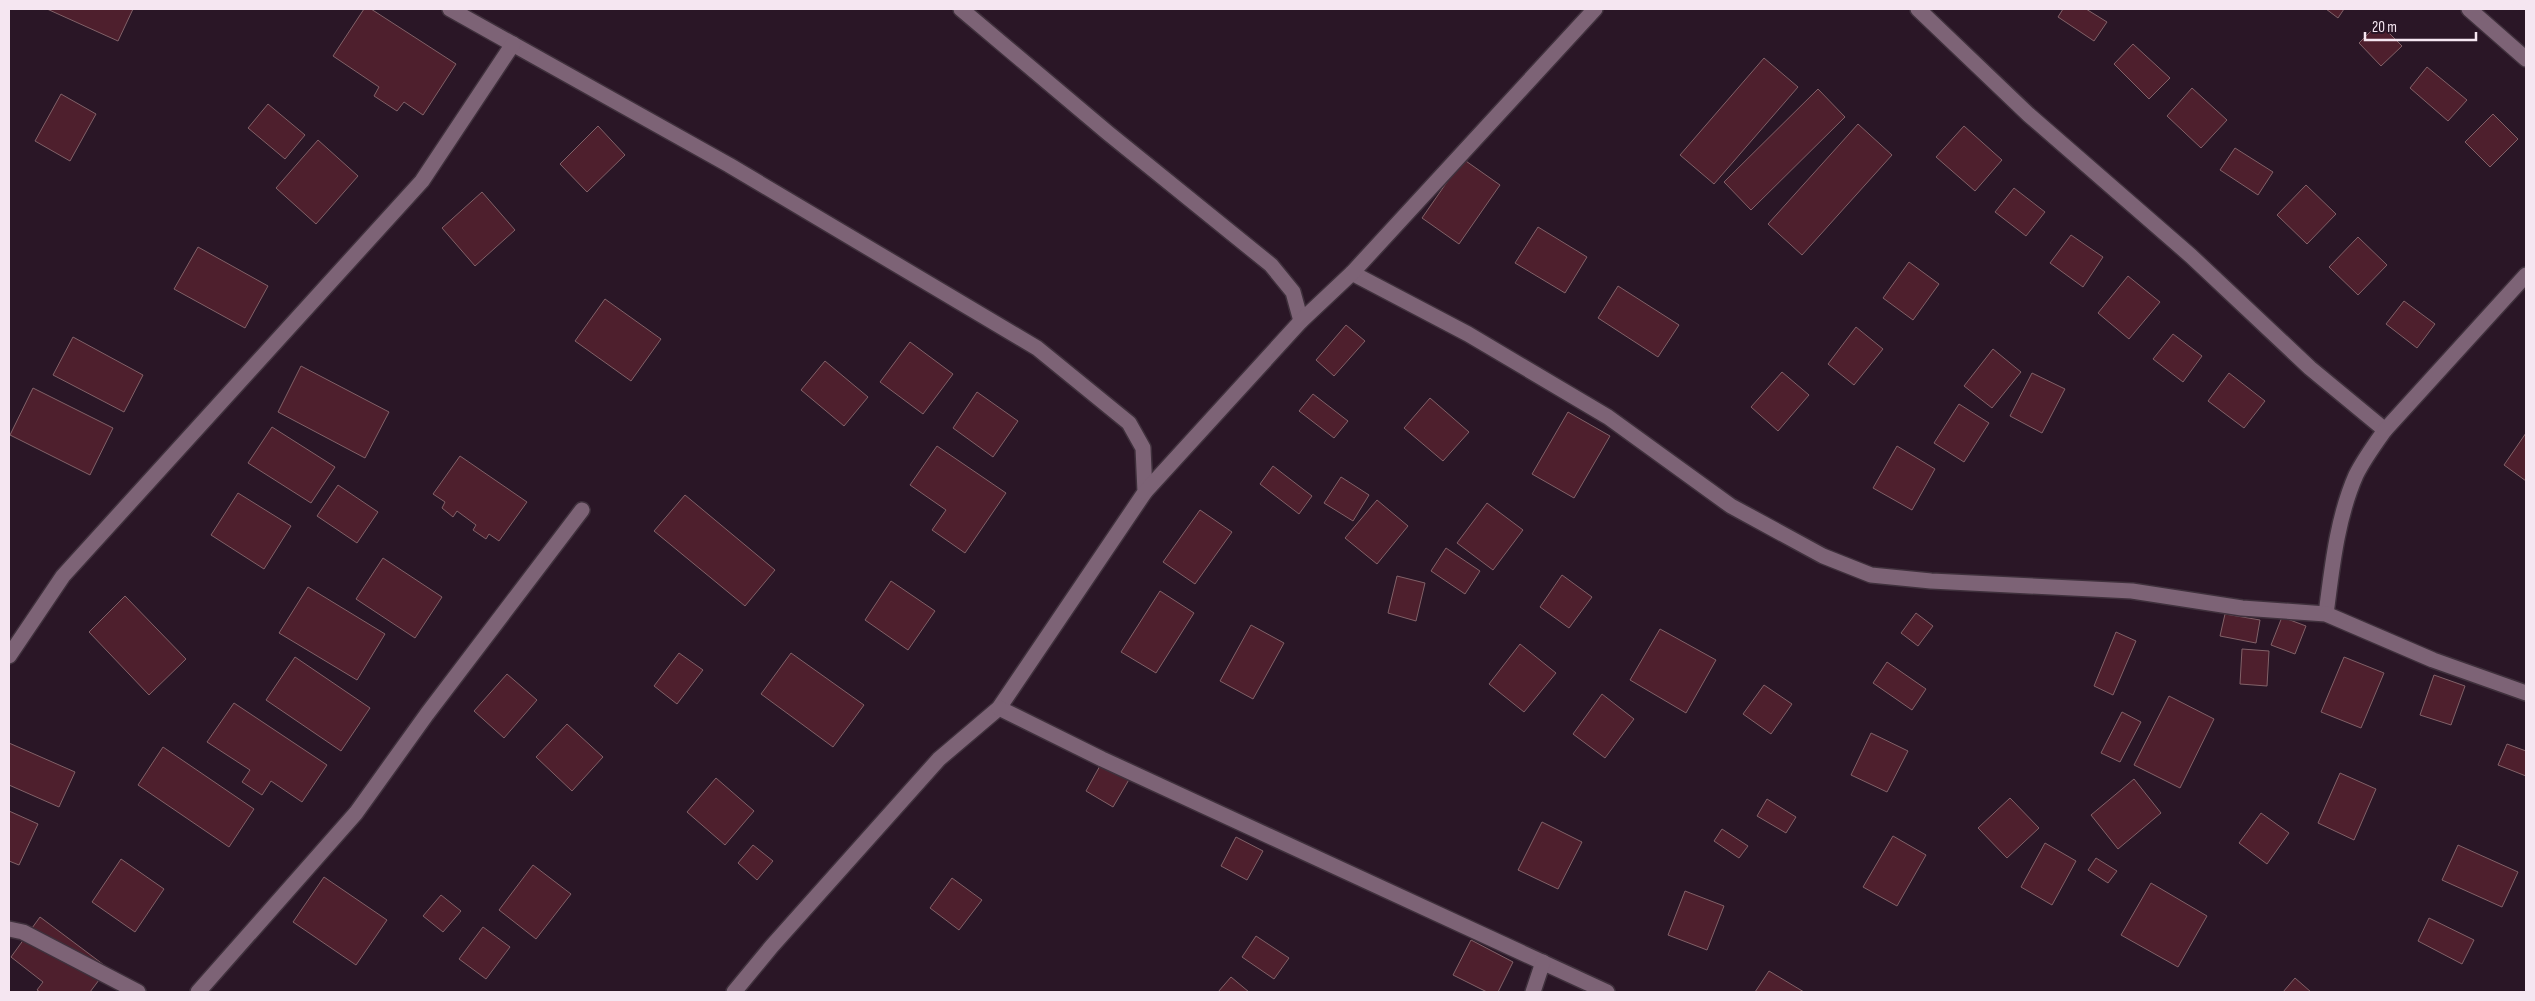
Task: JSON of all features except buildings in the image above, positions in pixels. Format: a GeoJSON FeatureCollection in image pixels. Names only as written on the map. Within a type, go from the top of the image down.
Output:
{"type":"FeatureCollection","features":[{"type":"Feature","properties":{"kind":"street"},"geometry":{"type":"LineString","coordinates":[[450,9],[737,170],[1037,348],[1129,423],[1143,448],[1145,492]]}},
{"type":"Feature","properties":{"kind":"street"},"geometry":{"type":"LineString","coordinates":[[961,9],[1108,133],[1271,265],[1293,292],[1302,321]]}},
{"type":"Feature","properties":{"kind":"street"},"geometry":{"type":"LineString","coordinates":[[734,992],[772,946],[939,758],[999,708],[1145,492],[1302,321],[1352,273],[1595,9]]}},
{"type":"Feature","properties":{"kind":"street"},"geometry":{"type":"LineString","coordinates":[[1918,9],[2029,115],[2191,256],[2310,368],[2385,430]]}},
{"type":"Feature","properties":{"kind":"street"},"geometry":{"type":"LineString","coordinates":[[2469,9],[2526,59]]}},
{"type":"Feature","properties":{"kind":"street"},"geometry":{"type":"LineString","coordinates":[[9,656],[63,576],[422,181],[513,44]]}},
{"type":"Feature","properties":{"kind":"street"},"geometry":{"type":"LineString","coordinates":[[1352,273],[1468,334],[1608,417],[1731,506],[1823,556],[1871,575],[1931,582],[2132,591],[2242,608],[2326,614],[2433,660],[2526,693]]}},
{"type":"Feature","properties":{"kind":"street"},"geometry":{"type":"LineString","coordinates":[[2326,614],[2333,563],[2346,500],[2357,474],[2385,430],[2526,275]]}},
{"type":"Feature","properties":{"kind":"street"},"geometry":{"type":"LineString","coordinates":[[198,992],[356,813],[427,714],[582,510]]}},
{"type":"Feature","properties":{"kind":"street"},"geometry":{"type":"LineString","coordinates":[[999,708],[1102,759],[1607,992]]}},
{"type":"Feature","properties":{"kind":"street"},"geometry":{"type":"LineString","coordinates":[[9,928],[23,932],[138,992]]}},
{"type":"Feature","properties":{"kind":"street"},"geometry":{"type":"LineString","coordinates":[[1533,992],[1543,962]]}}]}
